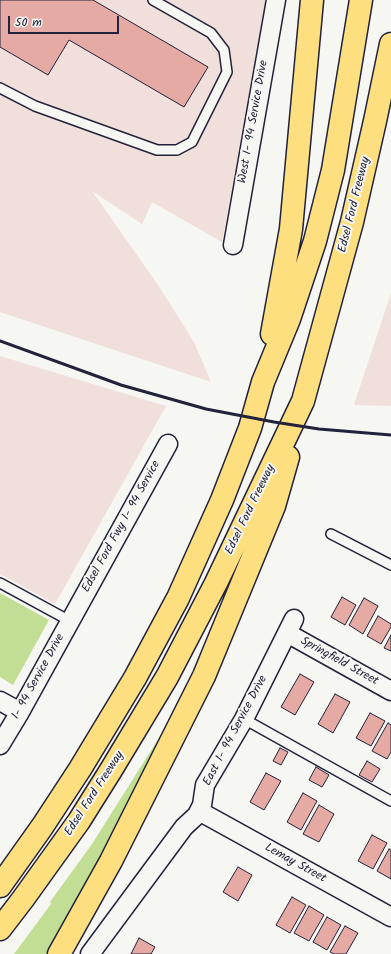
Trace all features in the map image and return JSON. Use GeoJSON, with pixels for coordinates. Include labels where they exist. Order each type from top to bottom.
{"type":"FeatureCollection","features":[{"type":"Feature","properties":{"kind":"highway"},"geometry":{"type":"LineString","coordinates":[[0,886],[42,827],[80,769],[135,678],[178,598],[222,500],[250,428],[263,382],[291,229],[312,0]]}},
{"type":"Feature","properties":{"kind":"highway"},"geometry":{"type":"LineString","coordinates":[[263,382],[289,319],[315,241],[332,170],[361,0]]}},
{"type":"Feature","properties":{"kind":"highway","name":"Edsel Ford Freeway"},"geometry":{"type":"LineString","coordinates":[[0,929],[79,820],[111,770],[166,677],[216,583],[303,401],[352,222],[391,44]]}},
{"type":"Feature","properties":{"kind":"highway"},"geometry":{"type":"LineString","coordinates":[[59,954],[111,861],[204,676],[274,506],[303,401]]}},
{"type":"Feature","properties":{"kind":"street","name":"West I- 94 Service Drive"},"geometry":{"type":"LineString","coordinates":[[233,245],[276,0]]}},
{"type":"Feature","properties":{"kind":"street","name":"Edsel Ford Fwy I- 94 Service"},"geometry":{"type":"LineString","coordinates":[[73,615],[168,444]]}},
{"type":"Feature","properties":{"kind":"street","name":"I- 94 Service Drive"},"geometry":{"type":"LineString","coordinates":[[0,745],[20,712],[73,615]]}},
{"type":"Feature","properties":{"kind":"street","name":"Springfield Street"},"geometry":{"type":"LineString","coordinates":[[290,626],[391,691]]}},
{"type":"Feature","properties":{"kind":"street","name":"East I- 94 Service Drive"},"geometry":{"type":"LineString","coordinates":[[90,954],[184,827],[197,815],[202,805],[205,785],[244,720],[290,626]]}},
{"type":"Feature","properties":{"kind":"street"},"geometry":{"type":"LineString","coordinates":[[0,701],[20,712]]}},
{"type":"Feature","properties":{"kind":"street","name":"Lemay Street"},"geometry":{"type":"LineString","coordinates":[[199,811],[391,917]]}},
{"type":"Feature","properties":{"kind":"lane"},"geometry":{"type":"LineString","coordinates":[[0,88],[35,106],[157,150],[177,150],[192,142],[227,72],[224,50],[210,33],[153,0]]}},
{"type":"Feature","properties":{"kind":"lane"},"geometry":{"type":"LineString","coordinates":[[331,534],[391,565]]}},
{"type":"Feature","properties":{"kind":"lane"},"geometry":{"type":"LineString","coordinates":[[0,583],[73,615]]}},
{"type":"Feature","properties":{"kind":"lane"},"geometry":{"type":"LineString","coordinates":[[244,720],[391,801]]}},
{"type":"Feature","properties":{"kind":"shaded area"},"geometry":{"type":"Polygon","coordinates":[[[0,0],[266,0],[222,242],[152,202],[142,224],[92,191],[158,285],[194,342],[211,382],[0,312],[0,0]]]}},
{"type":"Feature","properties":{"kind":"shaded area"},"geometry":{"type":"Polygon","coordinates":[[[391,293],[391,406],[354,405],[391,293]]]}},
{"type":"Feature","properties":{"kind":"shaded area"},"geometry":{"type":"Polygon","coordinates":[[[0,356],[166,406],[55,604],[0,574],[0,356]]]}},
{"type":"Feature","properties":{"kind":"green space"},"geometry":{"type":"Polygon","coordinates":[[[0,593],[49,620],[13,685],[0,677],[0,593]]]}},
{"type":"Feature","properties":{"kind":"green space"},"geometry":{"type":"Polygon","coordinates":[[[198,676],[49,954],[14,954],[51,904],[50,902],[92,844],[198,676]]]}},
{"type":"Feature","properties":{"kind":"building"},"geometry":{"type":"Polygon","coordinates":[[[0,0],[93,0],[208,67],[184,107],[69,40],[48,75],[0,47],[0,0]]]}},
{"type":"Feature","properties":{"kind":"building"},"geometry":{"type":"Polygon","coordinates":[[[342,597],[356,605],[345,625],[331,617],[342,597]]]}},
{"type":"Feature","properties":{"kind":"building"},"geometry":{"type":"Polygon","coordinates":[[[364,598],[378,606],[363,634],[349,625],[364,598]]]}},
{"type":"Feature","properties":{"kind":"building"},"geometry":{"type":"Polygon","coordinates":[[[378,616],[391,624],[391,627],[381,644],[367,636],[378,616]]]}},
{"type":"Feature","properties":{"kind":"building"},"geometry":{"type":"Polygon","coordinates":[[[391,635],[391,651],[384,648],[391,635]]]}},
{"type":"Feature","properties":{"kind":"building"},"geometry":{"type":"Polygon","coordinates":[[[300,674],[314,682],[295,715],[281,707],[300,674]]]}},
{"type":"Feature","properties":{"kind":"building"},"geometry":{"type":"Polygon","coordinates":[[[335,694],[350,702],[333,733],[318,724],[335,694]]]}},
{"type":"Feature","properties":{"kind":"building"},"geometry":{"type":"Polygon","coordinates":[[[370,713],[385,721],[371,746],[356,738],[370,713]]]}},
{"type":"Feature","properties":{"kind":"building"},"geometry":{"type":"Polygon","coordinates":[[[388,723],[391,725],[391,752],[387,759],[372,751],[388,723]]]}},
{"type":"Feature","properties":{"kind":"building"},"geometry":{"type":"Polygon","coordinates":[[[280,748],[288,752],[281,765],[273,761],[280,748]]]}},
{"type":"Feature","properties":{"kind":"building"},"geometry":{"type":"Polygon","coordinates":[[[367,761],[380,769],[372,782],[359,775],[367,761]]]}},
{"type":"Feature","properties":{"kind":"building"},"geometry":{"type":"Polygon","coordinates":[[[316,767],[329,775],[322,787],[309,780],[316,767]]]}},
{"type":"Feature","properties":{"kind":"building"},"geometry":{"type":"Polygon","coordinates":[[[266,773],[281,781],[264,810],[250,802],[266,773]]]}},
{"type":"Feature","properties":{"kind":"building"},"geometry":{"type":"Polygon","coordinates":[[[303,793],[317,801],[301,830],[287,822],[303,793]]]}},
{"type":"Feature","properties":{"kind":"building"},"geometry":{"type":"Polygon","coordinates":[[[319,805],[334,814],[319,842],[303,834],[319,805]]]}},
{"type":"Feature","properties":{"kind":"building"},"geometry":{"type":"Polygon","coordinates":[[[372,835],[387,843],[373,869],[358,861],[372,835]]]}},
{"type":"Feature","properties":{"kind":"building"},"geometry":{"type":"Polygon","coordinates":[[[389,849],[391,850],[391,879],[377,871],[389,849]]]}},
{"type":"Feature","properties":{"kind":"building"},"geometry":{"type":"Polygon","coordinates":[[[238,867],[252,875],[238,901],[223,892],[238,867]]]}},
{"type":"Feature","properties":{"kind":"building"},"geometry":{"type":"Polygon","coordinates":[[[292,897],[306,905],[290,933],[276,925],[292,897]]]}},
{"type":"Feature","properties":{"kind":"building"},"geometry":{"type":"Polygon","coordinates":[[[309,906],[324,915],[309,941],[294,933],[309,906]]]}},
{"type":"Feature","properties":{"kind":"building"},"geometry":{"type":"Polygon","coordinates":[[[327,917],[341,925],[327,950],[313,942],[327,917]]]}},
{"type":"Feature","properties":{"kind":"building"},"geometry":{"type":"Polygon","coordinates":[[[345,926],[358,933],[346,954],[334,954],[330,952],[345,926]]]}},
{"type":"Feature","properties":{"kind":"building"},"geometry":{"type":"Polygon","coordinates":[[[139,938],[155,947],[151,954],[131,954],[139,938]]]}},
{"type":"Feature","properties":{"kind":"railway"},"geometry":{"type":"LineString","coordinates":[[0,341],[121,385],[206,409],[319,429],[391,435]]}}]}
